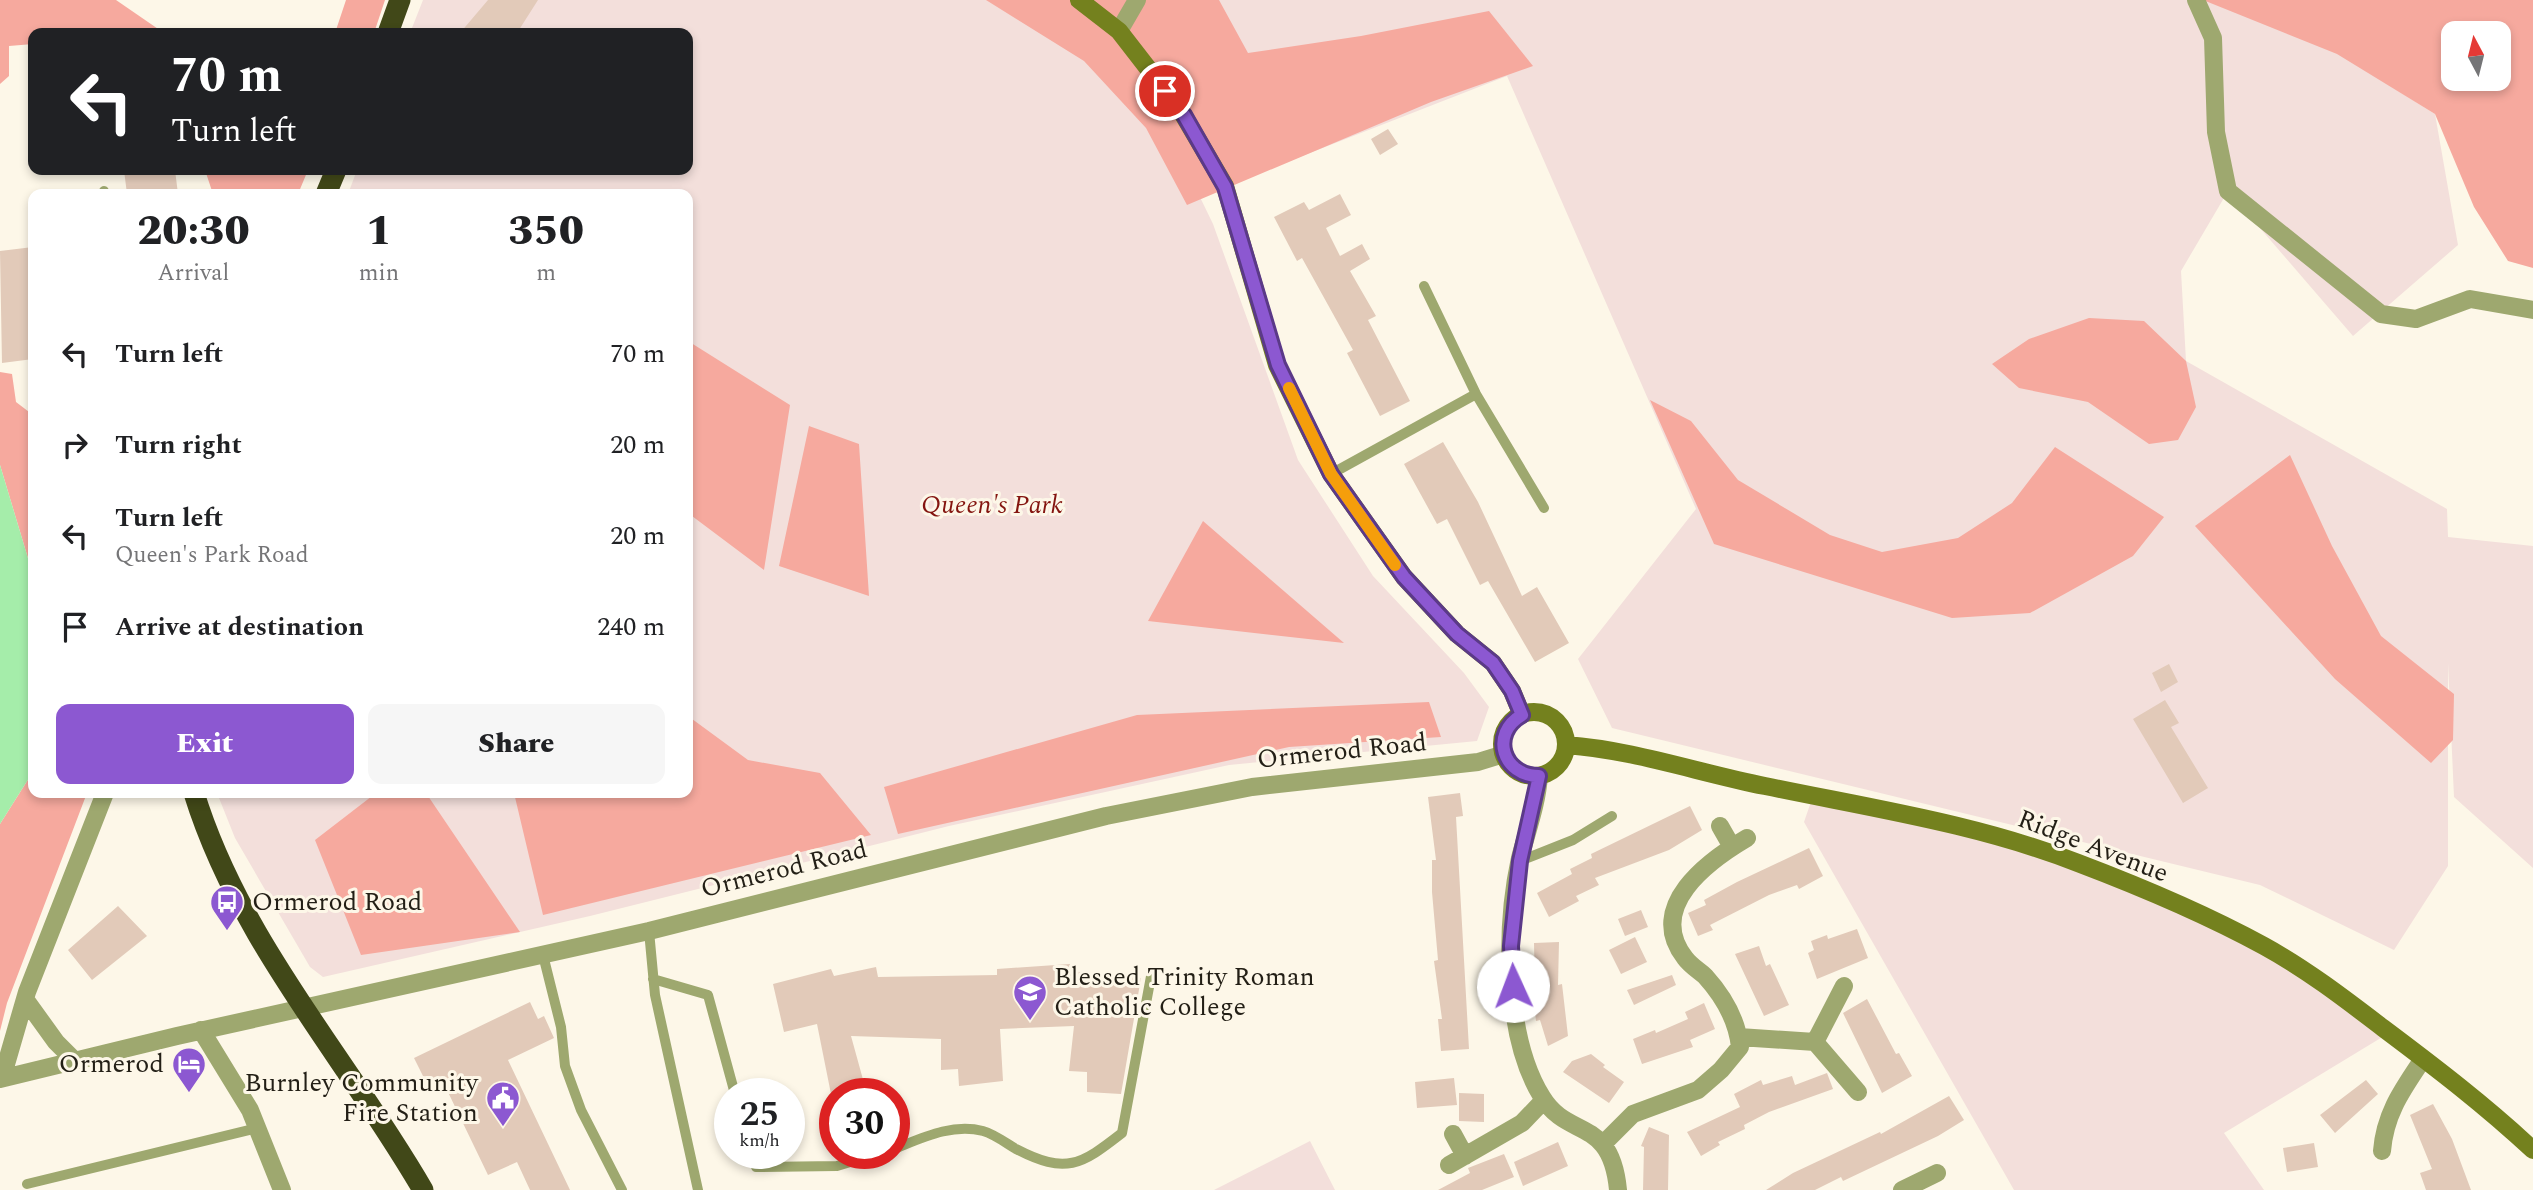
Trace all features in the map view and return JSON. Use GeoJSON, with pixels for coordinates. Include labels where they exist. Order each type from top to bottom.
{"type":"FeatureCollection","features":[{"type":"Feature","properties":{"kind":"highway"},"geometry":{"type":"LineString","coordinates":[[390,28],[400,0]]}},
{"type":"Feature","properties":{"kind":"highway"},"geometry":{"type":"LineString","coordinates":[[196,798],[206,832],[229,885],[303,1008],[423,1190]]}},
{"type":"Feature","properties":{"kind":"street"},"geometry":{"type":"LineString","coordinates":[[1079,0],[1119,31],[1184,115],[1225,187],[1278,365],[1331,474],[1404,577],[1457,634],[1493,663],[1512,691],[1522,715]]}},
{"type":"Feature","properties":{"kind":"street"},"geometry":{"type":"LineString","coordinates":[[1119,31],[1137,0]]}},
{"type":"Feature","properties":{"kind":"street"},"geometry":{"type":"LineString","coordinates":[[2196,0],[2213,38],[2216,132],[2228,191],[2381,314],[2416,318],[2470,299],[2533,310]]}},
{"type":"Feature","properties":{"kind":"street"},"geometry":{"type":"LineString","coordinates":[[1532,712],[1552,718],[1560,725],[1566,745],[1558,765],[1539,776],[1521,774],[1508,762],[1504,754],[1502,745],[1507,727],[1522,715],[1532,712]]}},
{"type":"Feature","properties":{"kind":"street","name":"Ridge Avenue"},"geometry":{"type":"LineString","coordinates":[[1566,745],[1616,751],[1718,777],[1914,817],[1995,836],[2077,862],[2264,946],[2329,987],[2505,1123],[2533,1150]]}},
{"type":"Feature","properties":{"kind":"street","name":"Ormerod Road"},"geometry":{"type":"LineString","coordinates":[[1,1078],[201,1030],[649,931],[1106,816],[1252,787],[1478,762],[1504,754]]}},
{"type":"Feature","properties":{"kind":"street"},"geometry":{"type":"LineString","coordinates":[[1539,776],[1520,861],[1511,946],[1513,1006],[1521,1052],[1544,1100],[1564,1118],[1597,1136],[1603,1144],[1611,1156],[1618,1190]]}},
{"type":"Feature","properties":{"kind":"street"},"geometry":{"type":"LineString","coordinates":[[1,1078],[24,999],[103,798]]}},
{"type":"Feature","properties":{"kind":"street"},"geometry":{"type":"LineString","coordinates":[[1603,1144],[1633,1114],[1698,1090],[1721,1070],[1740,1047],[1738,1027],[1723,998],[1686,959],[1675,943],[1672,919],[1685,888],[1715,857],[1740,842],[1720,826]]}},
{"type":"Feature","properties":{"kind":"street"},"geometry":{"type":"LineString","coordinates":[[1815,1042],[1844,986]]}},
{"type":"Feature","properties":{"kind":"street"},"geometry":{"type":"LineString","coordinates":[[24,999],[56,1042],[74,1060]]}},
{"type":"Feature","properties":{"kind":"street"},"geometry":{"type":"LineString","coordinates":[[201,1030],[250,1110],[282,1190]]}},
{"type":"Feature","properties":{"kind":"street"},"geometry":{"type":"LineString","coordinates":[[1739,1037],[1815,1042],[1858,1092]]}},
{"type":"Feature","properties":{"kind":"street"},"geometry":{"type":"LineString","coordinates":[[2382,1150],[2384,1125],[2399,1094],[2423,1059]]}},
{"type":"Feature","properties":{"kind":"street"},"geometry":{"type":"LineString","coordinates":[[1449,1165],[1522,1123],[1544,1100]]}},
{"type":"Feature","properties":{"kind":"street"},"geometry":{"type":"LineString","coordinates":[[1453,1134],[1465,1156]]}},
{"type":"Feature","properties":{"kind":"street"},"geometry":{"type":"LineString","coordinates":[[1906,1189],[1937,1172]]}},
{"type":"Feature","properties":{"kind":"lane"},"geometry":{"type":"LineString","coordinates":[[1424,286],[1476,394],[1544,509]]}},
{"type":"Feature","properties":{"kind":"lane"},"geometry":{"type":"LineString","coordinates":[[1331,474],[1476,394]]}},
{"type":"Feature","properties":{"kind":"lane"},"geometry":{"type":"LineString","coordinates":[[1520,861],[1573,840],[1612,816]]}},
{"type":"Feature","properties":{"kind":"lane"},"geometry":{"type":"LineString","coordinates":[[649,931],[653,979],[698,1189]]}},
{"type":"Feature","properties":{"kind":"lane"},"geometry":{"type":"LineString","coordinates":[[543,955],[561,1027],[565,1066],[582,1110],[622,1190]]}},
{"type":"Feature","properties":{"kind":"lane"},"geometry":{"type":"LineString","coordinates":[[910,1142],[940,1130],[983,1130],[1027,1154],[1060,1166],[1089,1159],[1122,1133],[1129,1107],[1152,971]]}},
{"type":"Feature","properties":{"kind":"lane"},"geometry":{"type":"LineString","coordinates":[[653,979],[708,995],[731,1078]]}},
{"type":"Feature","properties":{"kind":"lane"},"geometry":{"type":"LineString","coordinates":[[27,1184],[257,1128]]}},
{"type":"Feature","properties":{"kind":"green space","name":"Queen's Park"},"geometry":{"type":"Polygon","coordinates":[[[423,0],[1041,0],[1168,131],[1213,224],[1298,460],[1373,576],[1464,673],[1489,707],[1477,741],[1229,765],[949,826],[590,916],[323,977],[310,967],[235,838],[219,798],[693,798],[693,189],[350,189],[355,175],[693,175],[693,28],[412,28],[423,0]]]}},
{"type":"Feature","properties":{"kind":"green space"},"geometry":{"type":"Polygon","coordinates":[[[1079,0],[2253,0],[2435,114],[2458,245],[2353,336],[2228,191],[2181,271],[2186,361],[2447,509],[2448,537],[2533,546],[2533,868],[2454,797],[2448,663],[2448,866],[2394,950],[2260,885],[1612,728],[1578,659],[1696,509],[1507,76],[1225,186],[1079,0]]]}},
{"type":"Feature","properties":{"kind":"green space"},"geometry":{"type":"Polygon","coordinates":[[[1813,796],[1995,837],[2264,946],[2389,1033],[2224,1133],[2264,1190],[2014,1190],[1804,822],[1813,796]]]}},
{"type":"Feature","properties":{"kind":"green space"},"geometry":{"type":"Polygon","coordinates":[[[1310,1141],[1335,1190],[1214,1190],[1310,1141]]]}},
{"type":"Feature","properties":{"kind":"shaded area"},"geometry":{"type":"Polygon","coordinates":[[[0,0],[116,0],[157,28],[28,28],[28,44],[9,46],[9,76],[0,84],[0,0]]]}},
{"type":"Feature","properties":{"kind":"shaded area"},"geometry":{"type":"Polygon","coordinates":[[[346,0],[385,0],[376,28],[337,28],[346,0]]]}},
{"type":"Feature","properties":{"kind":"shaded area"},"geometry":{"type":"Polygon","coordinates":[[[986,0],[1219,0],[1248,53],[1361,36],[1489,11],[1533,66],[1431,102],[1187,205],[1146,128],[1084,61],[986,0]]]}},
{"type":"Feature","properties":{"kind":"shaded area"},"geometry":{"type":"Polygon","coordinates":[[[2203,0],[2533,0],[2533,268],[2508,261],[2474,207],[2435,114],[2337,54],[2203,0]]]}},
{"type":"Feature","properties":{"kind":"shaded area"},"geometry":{"type":"Polygon","coordinates":[[[207,175],[306,175],[300,189],[211,189],[207,175]]]}},
{"type":"Feature","properties":{"kind":"shaded area"},"geometry":{"type":"Polygon","coordinates":[[[2089,318],[2144,321],[2186,361],[2196,407],[2178,440],[2149,444],[2088,402],[2019,388],[1992,364],[2029,339],[2089,318]]]}},
{"type":"Feature","properties":{"kind":"shaded area"},"geometry":{"type":"Polygon","coordinates":[[[693,344],[790,405],[764,570],[693,517],[693,344]]]}},
{"type":"Feature","properties":{"kind":"shaded area"},"geometry":{"type":"Polygon","coordinates":[[[0,372],[12,374],[16,402],[28,411],[28,558],[0,465],[0,372]]]}},
{"type":"Feature","properties":{"kind":"shaded area"},"geometry":{"type":"Polygon","coordinates":[[[1650,400],[1691,421],[1738,480],[1830,535],[1882,552],[1958,538],[2012,503],[2055,447],[2164,517],[2133,556],[2030,613],[1952,618],[1714,544],[1650,400]]]}},
{"type":"Feature","properties":{"kind":"shaded area"},"geometry":{"type":"Polygon","coordinates":[[[809,426],[859,444],[869,596],[779,566],[809,426]]]}},
{"type":"Feature","properties":{"kind":"shaded area"},"geometry":{"type":"Polygon","coordinates":[[[2290,455],[2332,546],[2381,636],[2454,694],[2453,740],[2431,763],[2335,679],[2195,526],[2290,455]]]}},
{"type":"Feature","properties":{"kind":"shaded area"},"geometry":{"type":"Polygon","coordinates":[[[0,465],[28,558],[28,780],[0,824],[0,465]]]}},
{"type":"Feature","properties":{"kind":"shaded area"},"geometry":{"type":"Polygon","coordinates":[[[1203,521],[1344,643],[1148,621],[1203,521]]]}},
{"type":"Feature","properties":{"kind":"shaded area"},"geometry":{"type":"Polygon","coordinates":[[[1429,702],[1441,737],[1289,747],[898,834],[884,787],[1137,715],[1429,702]]]}},
{"type":"Feature","properties":{"kind":"shaded area"},"geometry":{"type":"Polygon","coordinates":[[[693,720],[748,760],[820,773],[871,835],[543,915],[515,798],[693,798],[693,720]]]}},
{"type":"Feature","properties":{"kind":"shaded area"},"geometry":{"type":"Polygon","coordinates":[[[28,780],[28,798],[85,798],[7,1003],[0,1031],[0,824],[28,780]]]}},
{"type":"Feature","properties":{"kind":"shaded area"},"geometry":{"type":"Polygon","coordinates":[[[370,798],[429,798],[520,932],[361,955],[315,840],[370,798]]]}},
{"type":"Feature","properties":{"kind":"building"},"geometry":{"type":"Polygon","coordinates":[[[488,0],[538,0],[520,28],[464,28],[488,0]]]}},
{"type":"Feature","properties":{"kind":"building"},"geometry":{"type":"Polygon","coordinates":[[[1388,129],[1398,144],[1380,155],[1371,139],[1388,129]]]}},
{"type":"Feature","properties":{"kind":"building"},"geometry":{"type":"Polygon","coordinates":[[[125,175],[176,175],[177,189],[126,189],[125,175]]]}},
{"type":"Feature","properties":{"kind":"building"},"geometry":{"type":"Polygon","coordinates":[[[1340,194],[1351,215],[1326,228],[1340,256],[1362,244],[1370,259],[1350,271],[1376,316],[1368,320],[1410,401],[1380,416],[1347,353],[1353,350],[1302,258],[1297,261],[1274,217],[1304,202],[1309,210],[1340,194]]]}},
{"type":"Feature","properties":{"kind":"building"},"geometry":{"type":"Polygon","coordinates":[[[28,248],[28,360],[2,363],[0,251],[28,248]]]}},
{"type":"Feature","properties":{"kind":"building"},"geometry":{"type":"Polygon","coordinates":[[[1443,442],[1478,502],[1522,596],[1537,587],[1569,643],[1535,662],[1488,581],[1480,585],[1447,519],[1437,524],[1404,464],[1443,442]]]}},
{"type":"Feature","properties":{"kind":"building"},"geometry":{"type":"Polygon","coordinates":[[[2169,664],[2178,682],[2161,692],[2152,673],[2169,664]]]}},
{"type":"Feature","properties":{"kind":"building"},"geometry":{"type":"Polygon","coordinates":[[[2165,700],[2179,723],[2171,727],[2208,788],[2183,803],[2133,719],[2165,700]]]}},
{"type":"Feature","properties":{"kind":"building"},"geometry":{"type":"Polygon","coordinates":[[[1460,793],[1463,816],[1456,817],[1469,1049],[1441,1051],[1438,1019],[1442,1019],[1434,961],[1438,960],[1432,892],[1432,860],[1436,860],[1428,797],[1460,793]]]}},
{"type":"Feature","properties":{"kind":"building"},"geometry":{"type":"Polygon","coordinates":[[[1690,806],[1702,830],[1669,850],[1595,878],[1599,885],[1576,896],[1579,901],[1549,917],[1537,893],[1572,874],[1570,869],[1592,858],[1591,854],[1690,806]]]}},
{"type":"Feature","properties":{"kind":"building"},"geometry":{"type":"Polygon","coordinates":[[[1809,848],[1823,876],[1799,889],[1797,885],[1769,895],[1710,925],[1713,930],[1698,936],[1688,913],[1706,905],[1704,900],[1809,848]]]}},
{"type":"Feature","properties":{"kind":"building"},"geometry":{"type":"Polygon","coordinates":[[[118,906],[147,936],[92,980],[68,950],[118,906]]]}},
{"type":"Feature","properties":{"kind":"building"},"geometry":{"type":"Polygon","coordinates":[[[1641,910],[1648,927],[1625,936],[1618,919],[1641,910]]]}},
{"type":"Feature","properties":{"kind":"building"},"geometry":{"type":"Polygon","coordinates":[[[1857,929],[1868,958],[1817,979],[1808,953],[1814,950],[1811,941],[1827,935],[1828,939],[1857,929]]]}},
{"type":"Feature","properties":{"kind":"building"},"geometry":{"type":"Polygon","coordinates":[[[1635,937],[1647,962],[1621,974],[1609,950],[1635,937]]]}},
{"type":"Feature","properties":{"kind":"building"},"geometry":{"type":"Polygon","coordinates":[[[1559,942],[1558,985],[1562,984],[1568,1036],[1548,1046],[1540,1020],[1536,1021],[1532,988],[1535,988],[1534,943],[1559,942]]]}},
{"type":"Feature","properties":{"kind":"building"},"geometry":{"type":"Polygon","coordinates":[[[1759,946],[1766,966],[1770,964],[1789,1005],[1764,1016],[1735,954],[1759,946]]]}},
{"type":"Feature","properties":{"kind":"building"},"geometry":{"type":"Polygon","coordinates":[[[1070,964],[1070,971],[1141,978],[1121,1094],[1087,1092],[1087,1072],[1069,1071],[1074,1026],[1000,1029],[1003,1081],[959,1086],[958,1069],[941,1070],[941,1039],[851,1036],[863,1078],[828,1078],[817,1024],[784,1032],[773,984],[831,969],[834,976],[876,967],[878,977],[997,975],[997,969],[1070,964]]]}},
{"type":"Feature","properties":{"kind":"building"},"geometry":{"type":"Polygon","coordinates":[[[1672,975],[1676,985],[1634,1005],[1627,990],[1672,975]]]}},
{"type":"Feature","properties":{"kind":"building"},"geometry":{"type":"Polygon","coordinates":[[[1867,999],[1896,1054],[1899,1053],[1912,1076],[1882,1093],[1843,1013],[1867,999]]]}},
{"type":"Feature","properties":{"kind":"building","name":"Burnley Community Fire Station"},"geometry":{"type":"Polygon","coordinates":[[[530,1002],[538,1019],[544,1016],[554,1038],[508,1060],[570,1190],[530,1190],[517,1162],[488,1175],[446,1088],[432,1094],[414,1058],[530,1002]]]}},
{"type":"Feature","properties":{"kind":"building"},"geometry":{"type":"Polygon","coordinates":[[[1704,1003],[1715,1029],[1690,1040],[1693,1047],[1642,1064],[1633,1039],[1655,1030],[1656,1033],[1688,1019],[1685,1012],[1704,1003]]]}},
{"type":"Feature","properties":{"kind":"building"},"geometry":{"type":"Polygon","coordinates":[[[1591,1054],[1605,1065],[1603,1067],[1624,1082],[1609,1103],[1563,1072],[1572,1061],[1591,1054]]]}},
{"type":"Feature","properties":{"kind":"building"},"geometry":{"type":"Polygon","coordinates":[[[1827,1073],[1833,1089],[1769,1112],[1744,1125],[1745,1129],[1718,1142],[1720,1145],[1701,1156],[1687,1132],[1740,1107],[1734,1094],[1761,1080],[1763,1085],[1792,1076],[1795,1085],[1827,1073]]]}},
{"type":"Feature","properties":{"kind":"building"},"geometry":{"type":"Polygon","coordinates":[[[1454,1078],[1457,1105],[1417,1108],[1415,1082],[1454,1078]]]}},
{"type":"Feature","properties":{"kind":"building"},"geometry":{"type":"Polygon","coordinates":[[[2366,1080],[2378,1094],[2335,1133],[2320,1115],[2366,1080]]]}},
{"type":"Feature","properties":{"kind":"building"},"geometry":{"type":"Polygon","coordinates":[[[1459,1093],[1484,1094],[1484,1122],[1459,1121],[1459,1093]]]}},
{"type":"Feature","properties":{"kind":"building"},"geometry":{"type":"Polygon","coordinates":[[[1949,1096],[1964,1120],[1938,1136],[1843,1181],[1841,1177],[1815,1190],[1766,1190],[1793,1173],[1880,1132],[1881,1134],[1949,1096]]]}},
{"type":"Feature","properties":{"kind":"building"},"geometry":{"type":"Polygon","coordinates":[[[2433,1104],[2452,1139],[2471,1190],[2426,1190],[2420,1173],[2432,1169],[2410,1115],[2433,1104]]]}},
{"type":"Feature","properties":{"kind":"building"},"geometry":{"type":"Polygon","coordinates":[[[1649,1127],[1669,1135],[1668,1190],[1643,1190],[1644,1147],[1641,1146],[1649,1127]]]}},
{"type":"Feature","properties":{"kind":"building"},"geometry":{"type":"Polygon","coordinates":[[[1558,1142],[1568,1166],[1523,1186],[1514,1162],[1558,1142]]]}},
{"type":"Feature","properties":{"kind":"building"},"geometry":{"type":"Polygon","coordinates":[[[2314,1143],[2318,1167],[2287,1172],[2283,1148],[2314,1143]]]}},
{"type":"Feature","properties":{"kind":"building"},"geometry":{"type":"Polygon","coordinates":[[[1504,1154],[1514,1177],[1482,1190],[1438,1190],[1470,1173],[1468,1168],[1504,1154]]]}},
{"type":"Feature","properties":{"kind":"slow traffic"},"geometry":{"type":"LineString","coordinates":[[1289,388],[1331,474],[1395,565]]}},
{"type":"Feature","properties":{"kind":"place","name":"Ormerod Road"},"geometry":{"type":"Point","coordinates":[227,932]}},
{"type":"Feature","properties":{"kind":"place","name":"Blessed Trinity Roman Catholic College"},"geometry":{"type":"Point","coordinates":[1030,1022]}},
{"type":"Feature","properties":{"kind":"place","name":"Ormerod"},"geometry":{"type":"Point","coordinates":[189,1094]}},
{"type":"Feature","properties":{"kind":"place","name":"Burnley Community Fire Station"},"geometry":{"type":"Point","coordinates":[503,1128]}},
{"type":"Feature","properties":{"kind":"route"},"geometry":{"type":"LineString","coordinates":[[1165,91],[1184,115],[1225,187],[1278,365],[1331,474],[1404,577],[1457,634],[1493,663],[1512,691],[1522,715],[1513,720],[1503,735],[1504,754],[1508,762],[1521,774],[1539,776],[1538,792],[1520,861],[1511,946],[1513,986]]}}]}
